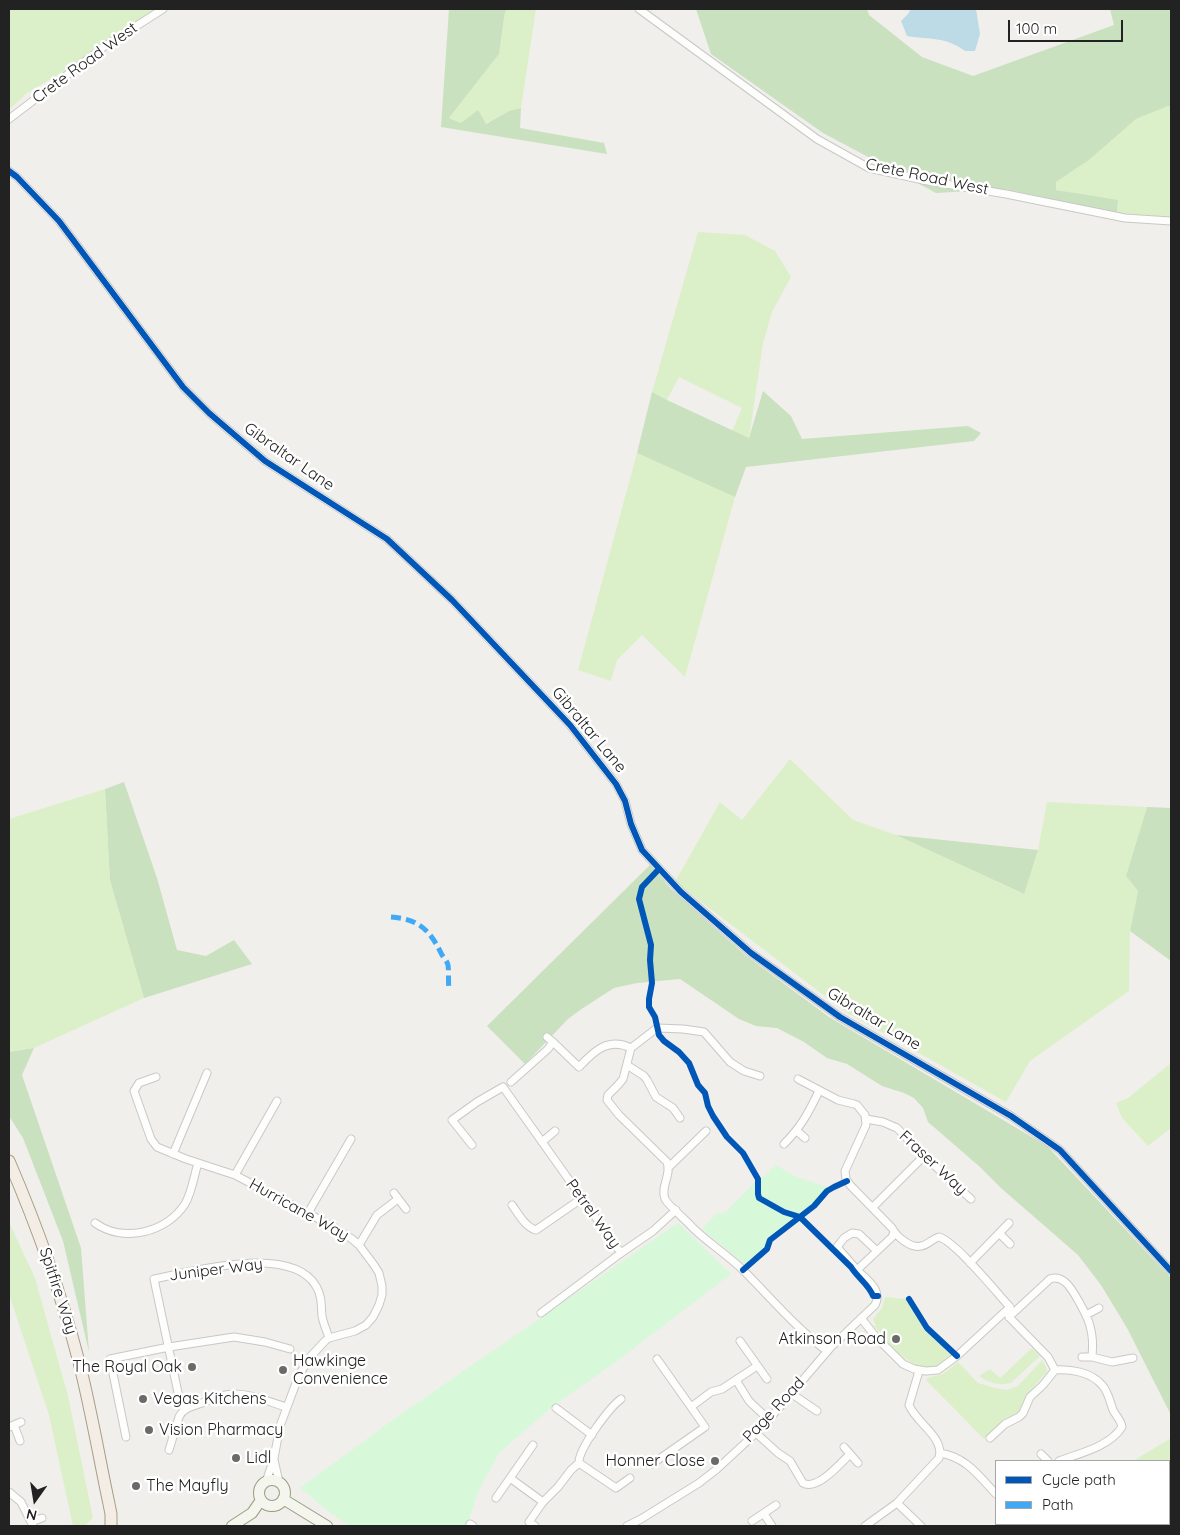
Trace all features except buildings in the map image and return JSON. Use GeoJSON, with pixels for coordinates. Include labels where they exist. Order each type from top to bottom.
{"type":"FeatureCollection","features":[{"type":"Feature","properties":{"kind":"main road","name":"Spitfire Way"},"geometry":{"type":"LineString","coordinates":[[9,1160],[41,1237],[80,1364],[111,1514],[111,1526]]}},
{"type":"Feature","properties":{"kind":"main road","name":"Spitfire Way"},"geometry":{"type":"LineString","coordinates":[[111,1514],[119,1526]]}},
{"type":"Feature","properties":{"kind":"street","name":"Crete Road West"},"geometry":{"type":"LineString","coordinates":[[9,119],[105,46],[163,9]]}},
{"type":"Feature","properties":{"kind":"street","name":"Crete Road West"},"geometry":{"type":"LineString","coordinates":[[639,9],[818,139],[869,168],[1126,218],[1171,221]]}},
{"type":"Feature","properties":{"kind":"street","name":"Gibraltar Lane"},"geometry":{"type":"LineString","coordinates":[[9,171],[18,177],[59,221],[183,387],[209,413],[265,462],[386,539],[452,600],[570,725],[616,784],[626,801],[631,824],[642,850],[681,892],[751,953],[840,1017],[1011,1116],[1060,1150],[1171,1271]]}},
{"type":"Feature","properties":{"kind":"street"},"geometry":{"type":"LineString","coordinates":[[669,1167],[667,1162],[619,1115],[607,1100],[608,1095],[623,1079],[631,1048],[657,1028],[699,1030],[707,1034],[726,1058],[735,1066],[760,1076]]}},
{"type":"Feature","properties":{"kind":"street"},"geometry":{"type":"LineString","coordinates":[[511,1082],[548,1049],[550,1040],[579,1067],[598,1048],[620,1044],[631,1048]]}},
{"type":"Feature","properties":{"kind":"street"},"geometry":{"type":"LineString","coordinates":[[627,1065],[644,1076],[656,1097],[673,1108],[680,1118]]}},
{"type":"Feature","properties":{"kind":"street"},"geometry":{"type":"LineString","coordinates":[[173,1154],[207,1073]]}},
{"type":"Feature","properties":{"kind":"street","name":"Hurricane Way"},"geometry":{"type":"LineString","coordinates":[[156,1077],[139,1083],[134,1093],[153,1142],[162,1150],[235,1175],[308,1213],[345,1234],[359,1245],[379,1273],[382,1286],[379,1305],[373,1317],[355,1331],[330,1338],[317,1349],[299,1375],[280,1426],[274,1458],[266,1482]]}},
{"type":"Feature","properties":{"kind":"street"},"geometry":{"type":"LineString","coordinates":[[798,1079],[838,1100],[857,1105],[866,1115],[866,1125],[846,1166],[845,1175],[850,1185],[873,1207],[894,1232],[907,1243],[915,1247],[922,1246],[936,1238],[944,1238],[970,1263],[1010,1307],[1009,1317],[1048,1357],[1055,1370]]}},
{"type":"Feature","properties":{"kind":"street","name":"Petrel Way"},"geometry":{"type":"LineString","coordinates":[[472,1145],[452,1120],[477,1102],[503,1087],[621,1253],[653,1231],[676,1210]]}},
{"type":"Feature","properties":{"kind":"street"},"geometry":{"type":"LineString","coordinates":[[784,1144],[797,1131],[808,1115],[819,1091]]}},
{"type":"Feature","properties":{"kind":"street"},"geometry":{"type":"LineString","coordinates":[[235,1175],[277,1101]]}},
{"type":"Feature","properties":{"kind":"street","name":"Fraser Way"},"geometry":{"type":"LineString","coordinates":[[866,1119],[883,1122],[897,1128],[924,1156],[971,1199]]}},
{"type":"Feature","properties":{"kind":"street"},"geometry":{"type":"LineString","coordinates":[[542,1142],[556,1131]]}},
{"type":"Feature","properties":{"kind":"street"},"geometry":{"type":"LineString","coordinates":[[706,1131],[669,1167],[664,1192],[667,1202],[702,1237],[743,1270],[801,1329],[827,1352]]}},
{"type":"Feature","properties":{"kind":"street"},"geometry":{"type":"LineString","coordinates":[[797,1131],[806,1138]]}},
{"type":"Feature","properties":{"kind":"street"},"geometry":{"type":"LineString","coordinates":[[308,1213],[351,1139]]}},
{"type":"Feature","properties":{"kind":"street"},"geometry":{"type":"LineString","coordinates":[[873,1207],[924,1156]]}},
{"type":"Feature","properties":{"kind":"street"},"geometry":{"type":"LineString","coordinates":[[96,1223],[107,1230],[127,1234],[146,1232],[160,1225],[176,1214],[184,1204],[190,1193],[198,1163]]}},
{"type":"Feature","properties":{"kind":"street"},"geometry":{"type":"LineString","coordinates":[[359,1245],[377,1215],[396,1196],[406,1209]]}},
{"type":"Feature","properties":{"kind":"street"},"geometry":{"type":"LineString","coordinates":[[512,1204],[527,1225],[536,1230],[581,1199]]}},
{"type":"Feature","properties":{"kind":"street"},"geometry":{"type":"LineString","coordinates":[[970,1263],[1009,1223]]}},
{"type":"Feature","properties":{"kind":"street"},"geometry":{"type":"LineString","coordinates":[[857,1270],[892,1237],[894,1232]]}},
{"type":"Feature","properties":{"kind":"street","name":"Page Road"},"geometry":{"type":"LineString","coordinates":[[627,1526],[698,1483],[716,1469],[769,1420],[827,1352],[875,1305],[878,1296],[874,1288],[837,1247],[844,1238],[852,1233],[859,1234],[876,1251]]}},
{"type":"Feature","properties":{"kind":"street"},"geometry":{"type":"LineString","coordinates":[[1000,1234],[1010,1244]]}},
{"type":"Feature","properties":{"kind":"street"},"geometry":{"type":"LineString","coordinates":[[541,1313],[553,1301],[621,1253]]}},
{"type":"Feature","properties":{"kind":"street","name":"Juniper Way"},"geometry":{"type":"LineString","coordinates":[[169,1347],[154,1279],[244,1264],[275,1264],[300,1271],[309,1278],[318,1288],[323,1319],[330,1338]]}},
{"type":"Feature","properties":{"kind":"street"},"geometry":{"type":"LineString","coordinates":[[1009,1317],[1050,1279],[1062,1280],[1066,1282],[1086,1315],[1091,1328],[1092,1357]]}},
{"type":"Feature","properties":{"kind":"street"},"geometry":{"type":"LineString","coordinates":[[860,1318],[903,1364],[919,1371],[929,1371],[942,1368],[1010,1307]]}},
{"type":"Feature","properties":{"kind":"street"},"geometry":{"type":"LineString","coordinates":[[1086,1315],[1099,1308]]}},
{"type":"Feature","properties":{"kind":"street"},"geometry":{"type":"LineString","coordinates":[[126,1437],[110,1359],[234,1336],[290,1349]]}},
{"type":"Feature","properties":{"kind":"street"},"geometry":{"type":"LineString","coordinates":[[740,1342],[767,1379]]}},
{"type":"Feature","properties":{"kind":"street"},"geometry":{"type":"LineString","coordinates":[[169,1347],[180,1402],[185,1409]]}},
{"type":"Feature","properties":{"kind":"street"},"geometry":{"type":"LineString","coordinates":[[1082,1357],[1092,1357],[1112,1362],[1133,1358]]}},
{"type":"Feature","properties":{"kind":"street"},"geometry":{"type":"LineString","coordinates":[[652,1464],[705,1427],[657,1359]]}},
{"type":"Feature","properties":{"kind":"street"},"geometry":{"type":"LineString","coordinates":[[691,1407],[712,1392],[722,1389],[757,1366]]}},
{"type":"Feature","properties":{"kind":"street"},"geometry":{"type":"LineString","coordinates":[[990,1438],[1005,1424],[1023,1413],[1030,1397],[1055,1370]]}},
{"type":"Feature","properties":{"kind":"street"},"geometry":{"type":"LineString","coordinates":[[1055,1370],[1083,1373],[1098,1381],[1105,1390],[1122,1427],[1116,1435],[1104,1443],[1062,1460]]}},
{"type":"Feature","properties":{"kind":"street"},"geometry":{"type":"LineString","coordinates":[[865,1526],[897,1503],[939,1458],[939,1445],[909,1405],[919,1371]]}},
{"type":"Feature","properties":{"kind":"street"},"geometry":{"type":"LineString","coordinates":[[736,1380],[749,1401],[769,1420]]}},
{"type":"Feature","properties":{"kind":"street"},"geometry":{"type":"LineString","coordinates":[[169,1450],[179,1417],[185,1409],[234,1394],[245,1395],[286,1408]]}},
{"type":"Feature","properties":{"kind":"street"},"geometry":{"type":"LineString","coordinates":[[792,1394],[817,1411]]}},
{"type":"Feature","properties":{"kind":"street"},"geometry":{"type":"LineString","coordinates":[[530,1525],[543,1502],[558,1487],[570,1470],[579,1463],[580,1453],[621,1399]]}},
{"type":"Feature","properties":{"kind":"street"},"geometry":{"type":"LineString","coordinates":[[556,1408],[592,1435]]}},
{"type":"Feature","properties":{"kind":"street"},"geometry":{"type":"LineString","coordinates":[[20,1441],[11,1426],[21,1422]]}},
{"type":"Feature","properties":{"kind":"street"},"geometry":{"type":"LineString","coordinates":[[756,1433],[778,1453],[788,1459],[803,1483],[810,1486],[820,1481],[850,1454]]}},
{"type":"Feature","properties":{"kind":"street"},"geometry":{"type":"LineString","coordinates":[[496,1498],[533,1446]]}},
{"type":"Feature","properties":{"kind":"street"},"geometry":{"type":"LineString","coordinates":[[844,1447],[858,1463]]}},
{"type":"Feature","properties":{"kind":"street"},"geometry":{"type":"LineString","coordinates":[[940,1453],[964,1462],[995,1490]]}},
{"type":"Feature","properties":{"kind":"street"},"geometry":{"type":"LineString","coordinates":[[1041,1454],[1047,1460]]}},
{"type":"Feature","properties":{"kind":"street","name":"Hurricane Way"},"geometry":{"type":"LineString","coordinates":[[274,1458],[280,1482]]}},
{"type":"Feature","properties":{"kind":"street"},"geometry":{"type":"LineString","coordinates":[[579,1463],[616,1488],[630,1478]]}},
{"type":"Feature","properties":{"kind":"street"},"geometry":{"type":"LineString","coordinates":[[510,1478],[543,1502]]}},
{"type":"Feature","properties":{"kind":"street"},"geometry":{"type":"LineString","coordinates":[[272,1480],[280,1482],[285,1494],[281,1502],[273,1506],[261,1500],[259,1491],[266,1482],[272,1480]]}},
{"type":"Feature","properties":{"kind":"street"},"geometry":{"type":"LineString","coordinates":[[9,1492],[21,1502],[32,1524],[42,1518]]}},
{"type":"Feature","properties":{"kind":"street"},"geometry":{"type":"LineString","coordinates":[[283,1499],[327,1526]]}},
{"type":"Feature","properties":{"kind":"street"},"geometry":{"type":"LineString","coordinates":[[232,1526],[252,1513],[261,1500]]}},
{"type":"Feature","properties":{"kind":"street"},"geometry":{"type":"LineString","coordinates":[[897,1503],[919,1525]]}},
{"type":"Feature","properties":{"kind":"street"},"geometry":{"type":"LineString","coordinates":[[752,1521],[776,1505]]}},
{"type":"Feature","properties":{"kind":"street"},"geometry":{"type":"LineString","coordinates":[[764,1514],[772,1526]]}},
{"type":"Feature","properties":{"kind":"green space"},"geometry":{"type":"Polygon","coordinates":[[[9,9],[158,9],[76,64],[27,93],[9,110],[9,9]]]}},
{"type":"Feature","properties":{"kind":"green space"},"geometry":{"type":"Polygon","coordinates":[[[449,9],[508,9],[505,12],[499,54],[449,118],[461,123],[478,110],[486,124],[509,111],[521,108],[520,128],[604,143],[607,154],[441,127],[449,9]]]}},
{"type":"Feature","properties":{"kind":"green space"},"geometry":{"type":"Polygon","coordinates":[[[508,9],[536,9],[521,108],[509,111],[485,124],[461,123],[449,118],[499,54],[505,12],[508,9]]]}},
{"type":"Feature","properties":{"kind":"green space"},"geometry":{"type":"Polygon","coordinates":[[[696,9],[867,9],[869,15],[922,57],[973,76],[1114,25],[1110,9],[1171,9],[1171,107],[1168,106],[1136,119],[1089,160],[1056,182],[1056,190],[1118,200],[1117,213],[1004,189],[936,193],[823,133],[711,54],[696,9]]]}},
{"type":"Feature","properties":{"kind":"green space"},"geometry":{"type":"Polygon","coordinates":[[[1168,106],[1171,107],[1171,217],[1117,213],[1118,201],[1056,190],[1056,182],[1089,160],[1136,119],[1168,106]]]}},
{"type":"Feature","properties":{"kind":"green space"},"geometry":{"type":"Polygon","coordinates":[[[698,232],[745,235],[775,251],[791,277],[772,312],[763,344],[749,438],[732,431],[742,408],[679,377],[667,400],[652,392],[698,232]]]}},
{"type":"Feature","properties":{"kind":"green space"},"geometry":{"type":"Polygon","coordinates":[[[763,391],[791,416],[802,439],[968,426],[981,433],[974,441],[746,467],[735,497],[637,453],[652,392],[749,438],[763,391]]]}},
{"type":"Feature","properties":{"kind":"green space"},"geometry":{"type":"Polygon","coordinates":[[[637,453],[735,497],[685,677],[642,635],[617,660],[611,681],[578,670],[637,453]]]}},
{"type":"Feature","properties":{"kind":"green space"},"geometry":{"type":"Polygon","coordinates":[[[790,759],[853,820],[896,835],[1023,894],[1038,850],[1047,802],[1147,807],[1126,876],[1138,891],[1130,931],[1129,991],[1030,1061],[1006,1102],[846,1012],[675,882],[720,802],[742,820],[790,759]]]}},
{"type":"Feature","properties":{"kind":"green space"},"geometry":{"type":"Polygon","coordinates":[[[124,782],[157,878],[177,950],[206,956],[234,940],[252,964],[144,998],[110,880],[105,789],[124,782]]]}},
{"type":"Feature","properties":{"kind":"green space"},"geometry":{"type":"Polygon","coordinates":[[[105,789],[110,880],[144,998],[34,1048],[9,1052],[9,819],[105,789]]]}},
{"type":"Feature","properties":{"kind":"green space"},"geometry":{"type":"Polygon","coordinates":[[[1147,807],[1171,808],[1171,961],[1130,931],[1138,891],[1126,876],[1147,807]]]}},
{"type":"Feature","properties":{"kind":"green space"},"geometry":{"type":"Polygon","coordinates":[[[896,835],[1038,850],[1024,894],[896,835]]]}},
{"type":"Feature","properties":{"kind":"green space"},"geometry":{"type":"Polygon","coordinates":[[[650,865],[671,889],[744,954],[829,1017],[1047,1146],[1171,1278],[1171,1415],[1127,1328],[1101,1285],[1078,1255],[928,1122],[923,1108],[914,1098],[882,1086],[847,1064],[827,1058],[804,1042],[777,1028],[756,1026],[739,1019],[680,979],[637,983],[614,988],[568,1019],[525,1064],[487,1026],[650,865]]]}},
{"type":"Feature","properties":{"kind":"green space"},"geometry":{"type":"Polygon","coordinates":[[[34,1048],[22,1075],[81,1248],[89,1352],[63,1241],[23,1138],[9,1116],[9,1052],[34,1048]]]}},
{"type":"Feature","properties":{"kind":"green space"},"geometry":{"type":"Polygon","coordinates":[[[1171,1063],[1171,1128],[1148,1146],[1122,1118],[1116,1103],[1128,1098],[1171,1063]]]}},
{"type":"Feature","properties":{"kind":"green space"},"geometry":{"type":"Polygon","coordinates":[[[776,1165],[794,1176],[828,1187],[812,1206],[799,1214],[781,1209],[760,1195],[760,1180],[776,1165]]]}},
{"type":"Feature","properties":{"kind":"green space"},"geometry":{"type":"Polygon","coordinates":[[[755,1182],[758,1199],[766,1205],[796,1219],[779,1230],[747,1266],[702,1229],[717,1213],[725,1213],[755,1182]]]}},
{"type":"Feature","properties":{"kind":"green space"},"geometry":{"type":"Polygon","coordinates":[[[9,1222],[35,1278],[68,1396],[93,1518],[84,1526],[73,1526],[49,1415],[9,1294],[9,1222]]]}},
{"type":"Feature","properties":{"kind":"green space"},"geometry":{"type":"Polygon","coordinates":[[[678,1223],[731,1274],[617,1361],[553,1406],[499,1453],[478,1492],[467,1526],[350,1526],[300,1488],[397,1417],[678,1223]]]}},
{"type":"Feature","properties":{"kind":"green space"},"geometry":{"type":"Polygon","coordinates":[[[885,1297],[906,1299],[925,1329],[953,1355],[942,1363],[930,1367],[911,1363],[903,1357],[874,1326],[876,1325],[873,1319],[882,1308],[885,1297]]]}},
{"type":"Feature","properties":{"kind":"green space"},"geometry":{"type":"Polygon","coordinates":[[[1032,1348],[1040,1356],[1011,1383],[994,1383],[979,1376],[990,1369],[1000,1378],[1032,1348]]]}},
{"type":"Feature","properties":{"kind":"green space"},"geometry":{"type":"Polygon","coordinates":[[[1042,1360],[1047,1372],[1027,1394],[1016,1415],[1004,1419],[984,1439],[926,1380],[927,1378],[943,1374],[958,1362],[978,1383],[1007,1390],[1018,1386],[1042,1360]]]}},
{"type":"Feature","properties":{"kind":"green space"},"geometry":{"type":"Polygon","coordinates":[[[1171,1438],[1171,1526],[994,1526],[1170,1525],[1170,1460],[1135,1460],[1171,1438]]]}},
{"type":"Feature","properties":{"kind":"water"},"geometry":{"type":"Polygon","coordinates":[[[911,9],[976,9],[980,34],[975,51],[965,51],[951,43],[937,39],[907,36],[901,21],[911,9]]]}},
{"type":"Feature","properties":{"kind":"marked path"},"geometry":{"type":"LineString","coordinates":[[391,917],[416,923],[433,939],[448,964],[449,989]]}},
{"type":"Feature","properties":{"kind":"cycle path"},"geometry":{"type":"LineString","coordinates":[[9,171],[59,221],[183,387],[209,413],[265,461],[387,539],[452,600],[570,725],[616,784],[625,801],[631,824],[642,850],[681,892],[751,953],[840,1017],[1011,1116],[1060,1150],[1171,1271]]}},
{"type":"Feature","properties":{"kind":"cycle path"},"geometry":{"type":"LineString","coordinates":[[659,869],[642,887],[639,899],[651,945],[652,983],[649,1007],[655,1017],[659,1035],[689,1063],[698,1085],[705,1093],[713,1116],[727,1137],[743,1153],[758,1179],[759,1198],[784,1212],[800,1217],[851,1267],[873,1296],[878,1296]]}},
{"type":"Feature","properties":{"kind":"cycle path"},"geometry":{"type":"LineString","coordinates":[[743,1270],[767,1249],[770,1240],[814,1206],[827,1191],[847,1181]]}},
{"type":"Feature","properties":{"kind":"cycle path"},"geometry":{"type":"LineString","coordinates":[[909,1299],[927,1328],[957,1356]]}},
{"type":"Feature","properties":{"kind":"place","name":"Atkinson Road"},"geometry":{"type":"Point","coordinates":[896,1339]}},
{"type":"Feature","properties":{"kind":"place","name":"The Royal Oak"},"geometry":{"type":"Point","coordinates":[192,1367]}},
{"type":"Feature","properties":{"kind":"place","name":"Hawkinge Convenience"},"geometry":{"type":"Point","coordinates":[283,1370]}},
{"type":"Feature","properties":{"kind":"place","name":"Vegas Kitchens"},"geometry":{"type":"Point","coordinates":[143,1399]}},
{"type":"Feature","properties":{"kind":"place","name":"Vision Pharmacy"},"geometry":{"type":"Point","coordinates":[149,1430]}},
{"type":"Feature","properties":{"kind":"place","name":"Lidl"},"geometry":{"type":"Point","coordinates":[236,1458]}},
{"type":"Feature","properties":{"kind":"place","name":"Honner Close"},"geometry":{"type":"Point","coordinates":[715,1461]}},
{"type":"Feature","properties":{"kind":"place","name":"The Mayfly"},"geometry":{"type":"Point","coordinates":[136,1486]}}]}
